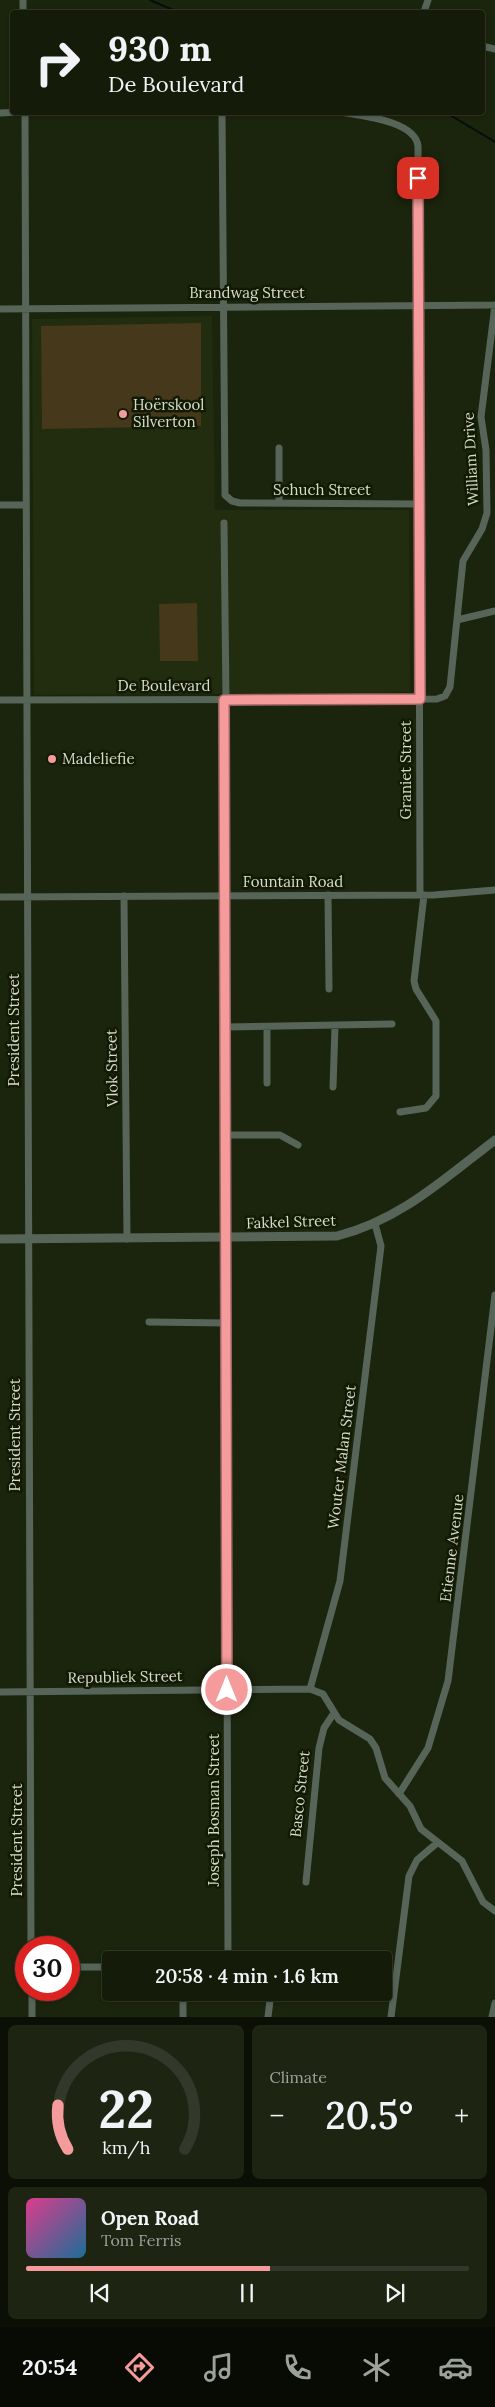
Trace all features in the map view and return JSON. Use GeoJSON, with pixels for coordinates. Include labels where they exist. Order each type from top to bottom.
{"type":"FeatureCollection","features":[{"type":"Feature","properties":{"kind":"street","name":"President Street"},"geometry":{"type":"LineString","coordinates":[[23,115],[28,700],[28,1239],[32,1936]]}},
{"type":"Feature","properties":{"kind":"street"},"geometry":{"type":"LineString","coordinates":[[222,115],[223,307]]}},
{"type":"Feature","properties":{"kind":"street","name":"Graniet Street"},"geometry":{"type":"LineString","coordinates":[[354,115],[397,125],[416,136],[418,149],[422,895],[414,981],[416,989],[436,1021],[436,1096],[426,1108],[400,1112]]}},
{"type":"Feature","properties":{"kind":"street","name":"Brandwag Street"},"geometry":{"type":"LineString","coordinates":[[0,309],[495,305]]}},
{"type":"Feature","properties":{"kind":"street","name":"William Drive"},"geometry":{"type":"LineString","coordinates":[[447,694],[450,687],[464,561],[482,529],[487,513],[486,450],[481,417],[495,305]]}},
{"type":"Feature","properties":{"kind":"street","name":"Schuch Street"},"geometry":{"type":"LineString","coordinates":[[223,307],[223,480],[224,492],[227,498],[240,503],[420,504]]}},
{"type":"Feature","properties":{"kind":"street"},"geometry":{"type":"LineString","coordinates":[[278,448],[279,503]]}},
{"type":"Feature","properties":{"kind":"street"},"geometry":{"type":"LineString","coordinates":[[0,505],[26,505]]}},
{"type":"Feature","properties":{"kind":"street","name":"Joseph Bosman Street"},"geometry":{"type":"LineString","coordinates":[[224,524],[228,1951]]}},
{"type":"Feature","properties":{"kind":"street"},"geometry":{"type":"LineString","coordinates":[[457,620],[495,611]]}},
{"type":"Feature","properties":{"kind":"street","name":"De Boulevard"},"geometry":{"type":"LineString","coordinates":[[0,700],[420,699],[439,698],[447,694]]}},
{"type":"Feature","properties":{"kind":"street","name":"Fountain Road"},"geometry":{"type":"LineString","coordinates":[[0,897],[422,895],[495,890]]}},
{"type":"Feature","properties":{"kind":"street"},"geometry":{"type":"LineString","coordinates":[[328,895],[329,989]]}},
{"type":"Feature","properties":{"kind":"street","name":"Vlok Street"},"geometry":{"type":"LineString","coordinates":[[124,896],[127,1239]]}},
{"type":"Feature","properties":{"kind":"street"},"geometry":{"type":"LineString","coordinates":[[224,1027],[335,1027],[392,1024]]}},
{"type":"Feature","properties":{"kind":"street"},"geometry":{"type":"LineString","coordinates":[[267,1027],[268,1083]]}},
{"type":"Feature","properties":{"kind":"street"},"geometry":{"type":"LineString","coordinates":[[333,1087],[335,1027]]}},
{"type":"Feature","properties":{"kind":"street"},"geometry":{"type":"LineString","coordinates":[[225,1134],[280,1134],[298,1144]]}},
{"type":"Feature","properties":{"kind":"street","name":"Fakkel Street"},"geometry":{"type":"LineString","coordinates":[[0,1239],[331,1237],[375,1224],[416,1200],[495,1140]]}},
{"type":"Feature","properties":{"kind":"street","name":"Wouter Malan Street"},"geometry":{"type":"LineString","coordinates":[[310,1689],[340,1581],[381,1246],[375,1224]]}},
{"type":"Feature","properties":{"kind":"street","name":"Etienne Avenue"},"geometry":{"type":"LineString","coordinates":[[400,1794],[428,1748],[448,1681],[495,1295]]}},
{"type":"Feature","properties":{"kind":"street"},"geometry":{"type":"LineString","coordinates":[[149,1322],[226,1323]]}},
{"type":"Feature","properties":{"kind":"street"},"geometry":{"type":"LineString","coordinates":[[310,1689],[323,1694],[334,1713],[342,1722],[370,1739],[376,1748],[382,1772],[410,1806],[420,1829],[462,1861],[483,1902],[495,1910]]}},
{"type":"Feature","properties":{"kind":"street","name":"Republiek Street"},"geometry":{"type":"LineString","coordinates":[[0,1692],[310,1689]]}},
{"type":"Feature","properties":{"kind":"street","name":"Basco Street"},"geometry":{"type":"LineString","coordinates":[[306,1882],[319,1748],[324,1728],[334,1713]]}},
{"type":"Feature","properties":{"kind":"street"},"geometry":{"type":"LineString","coordinates":[[391,2017],[409,1876],[417,1860],[437,1843]]}},
{"type":"Feature","properties":{"kind":"street"},"geometry":{"type":"LineString","coordinates":[[80,1967],[102,1967]]}},
{"type":"Feature","properties":{"kind":"street"},"geometry":{"type":"LineString","coordinates":[[32,2001],[32,2017]]}},
{"type":"Feature","properties":{"kind":"street"},"geometry":{"type":"LineString","coordinates":[[183,2001],[183,2017]]}},
{"type":"Feature","properties":{"kind":"street"},"geometry":{"type":"LineString","coordinates":[[268,2017],[270,2001]]}},
{"type":"Feature","properties":{"kind":"street"},"geometry":{"type":"LineString","coordinates":[[492,2017],[495,2003]]}},
{"type":"Feature","properties":{"kind":"shaded area","name":"Hoërskool Silverton"},"geometry":{"type":"Polygon","coordinates":[[[212,316],[215,510],[409,510],[410,692],[34,695],[32,319],[212,316]]]}},
{"type":"Feature","properties":{"kind":"shaded area"},"geometry":{"type":"Polygon","coordinates":[[[201,323],[201,426],[42,429],[41,326],[201,323]]]}},
{"type":"Feature","properties":{"kind":"shaded area"},"geometry":{"type":"Polygon","coordinates":[[[197,603],[198,661],[160,661],[159,604],[197,603]]]}},
{"type":"Feature","properties":{"kind":"waterway"},"geometry":{"type":"LineString","coordinates":[[150,0],[173,10]]}},
{"type":"Feature","properties":{"kind":"waterway"},"geometry":{"type":"LineString","coordinates":[[450,115],[495,142]]}},
{"type":"Feature","properties":{"kind":"place","name":"Hoërskool Silverton"},"geometry":{"type":"Point","coordinates":[123,414]}},
{"type":"Feature","properties":{"kind":"place","name":"Madeliefie"},"geometry":{"type":"Point","coordinates":[52,759]}},
{"type":"Feature","properties":{"kind":"route"},"geometry":{"type":"LineString","coordinates":[[227,1690],[224,700],[420,699],[418,178]]}}]}
